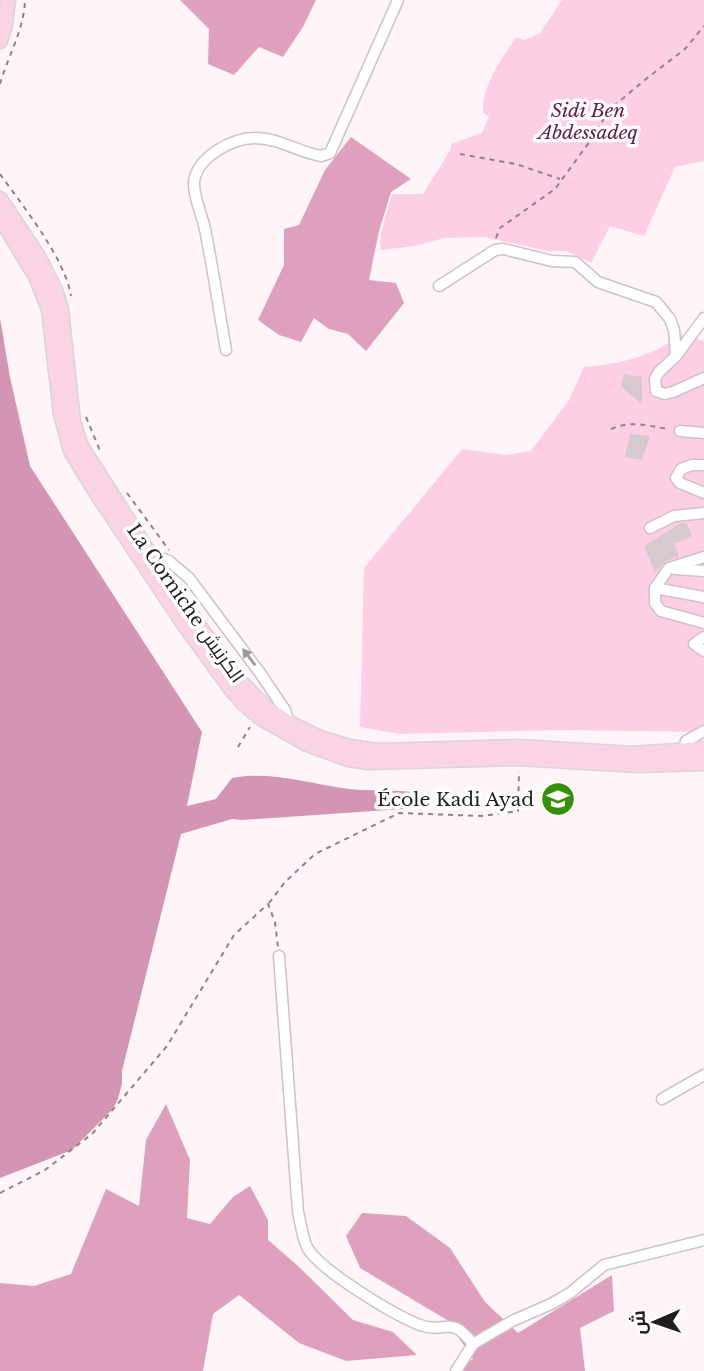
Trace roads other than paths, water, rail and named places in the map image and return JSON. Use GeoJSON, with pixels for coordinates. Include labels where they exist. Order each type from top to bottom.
{"type":"FeatureCollection","features":[{"type":"Feature","properties":{"kind":"main road"},"geometry":{"type":"LineString","coordinates":[[0,41],[8,0]]}},
{"type":"Feature","properties":{"kind":"main road","name":"La Corniche الكرنيش"},"geometry":{"type":"LineString","coordinates":[[0,199],[39,258],[55,290],[61,309],[73,422],[81,446],[149,553],[231,672],[249,693],[289,723],[320,738],[351,747],[378,751],[518,747],[682,757],[704,763]]}},
{"type":"Feature","properties":{"kind":"main road","name":"La Corniche الكرنيش"},"geometry":{"type":"LineString","coordinates":[[0,217],[36,277],[49,310],[61,414],[71,451],[186,627],[244,704],[281,731],[307,744],[348,759],[368,762],[534,758],[637,765],[682,757],[704,749]]}},
{"type":"Feature","properties":{"kind":"street"},"geometry":{"type":"LineString","coordinates":[[226,350],[205,228],[195,187],[197,175],[222,147],[239,140],[261,138],[321,156],[330,153],[398,0]]}},
{"type":"Feature","properties":{"kind":"street"},"geometry":{"type":"LineString","coordinates":[[439,286],[495,250],[503,249],[552,261],[576,262],[598,282],[658,304],[674,330],[676,356]]}},
{"type":"Feature","properties":{"kind":"street"},"geometry":{"type":"LineString","coordinates":[[704,318],[655,379],[656,391],[666,394],[704,378]]}},
{"type":"Feature","properties":{"kind":"street"},"geometry":{"type":"LineString","coordinates":[[680,431],[704,433]]}},
{"type":"Feature","properties":{"kind":"street"},"geometry":{"type":"LineString","coordinates":[[704,466],[681,468],[677,478],[680,483],[704,493]]}},
{"type":"Feature","properties":{"kind":"street"},"geometry":{"type":"LineString","coordinates":[[650,528],[674,516],[704,513]]}},
{"type":"Feature","properties":{"kind":"street"},"geometry":{"type":"LineString","coordinates":[[149,553],[169,561],[189,578],[260,673],[285,710],[289,723]]}},
{"type":"Feature","properties":{"kind":"street"},"geometry":{"type":"LineString","coordinates":[[704,557],[669,568],[655,588],[655,603],[661,611],[704,622]]}},
{"type":"Feature","properties":{"kind":"street"},"geometry":{"type":"LineString","coordinates":[[669,568],[704,571]]}},
{"type":"Feature","properties":{"kind":"street"},"geometry":{"type":"LineString","coordinates":[[655,588],[704,597]]}},
{"type":"Feature","properties":{"kind":"street"},"geometry":{"type":"LineString","coordinates":[[704,637],[694,644],[704,651]]}},
{"type":"Feature","properties":{"kind":"street"},"geometry":{"type":"LineString","coordinates":[[682,757],[686,741],[704,731]]}},
{"type":"Feature","properties":{"kind":"street"},"geometry":{"type":"LineString","coordinates":[[279,956],[298,1212],[307,1248],[330,1270],[389,1310],[426,1327],[454,1326],[472,1344]]}},
{"type":"Feature","properties":{"kind":"street"},"geometry":{"type":"LineString","coordinates":[[662,1099],[704,1075]]}},
{"type":"Feature","properties":{"kind":"street"},"geometry":{"type":"LineString","coordinates":[[456,1371],[472,1344],[570,1293],[604,1265],[703,1244]]}},
{"type":"Feature","properties":{"kind":"place","name":"École Kadi Ayad"},"geometry":{"type":"Point","coordinates":[558,799]}},
{"type":"Feature","properties":{"kind":"park label","name":"Sidi Ben Abdessadeq"},"geometry":{"type":"Point","coordinates":[588,121]}}]}
